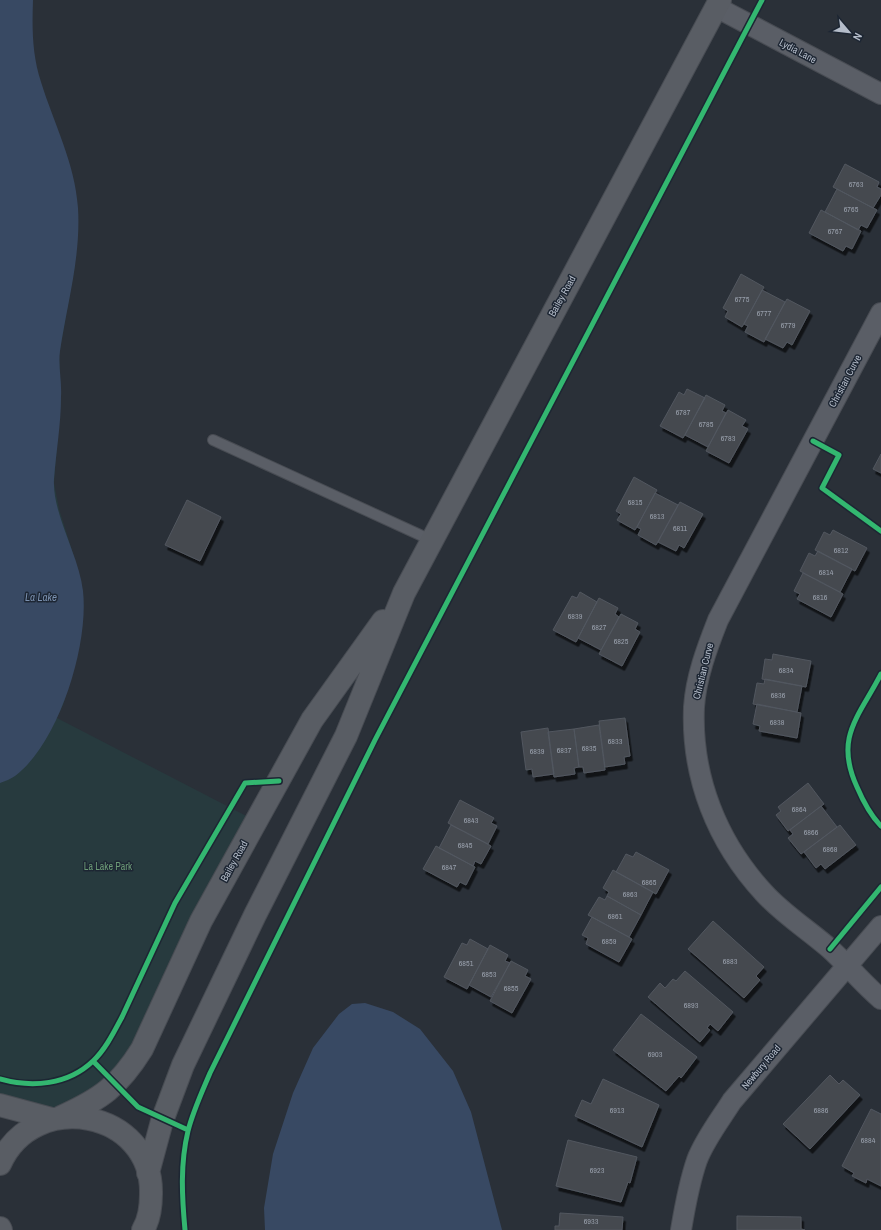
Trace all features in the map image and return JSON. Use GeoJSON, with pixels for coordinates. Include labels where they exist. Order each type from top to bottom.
{"type":"FeatureCollection","features":[{"type":"Feature","properties":{"kind":"main road","name":"Bailey Road"},"geometry":{"type":"LineString","coordinates":[[148,1173],[162,1121],[183,1065],[255,915],[346,736],[404,593],[718,4]]}},
{"type":"Feature","properties":{"kind":"main road","name":"Bailey Road"},"geometry":{"type":"LineString","coordinates":[[0,1164],[4,1154],[17,1138],[33,1126],[86,1106],[116,1084],[132,1065],[142,1049],[201,921],[312,720],[404,593]]}},
{"type":"Feature","properties":{"kind":"main road"},"geometry":{"type":"LineString","coordinates":[[0,1105],[57,1118],[77,1116],[93,1119],[108,1125],[122,1134],[133,1145],[142,1158],[148,1173],[151,1189],[151,1206],[158,1230]]}},
{"type":"Feature","properties":{"kind":"main road"},"geometry":{"type":"LineString","coordinates":[[143,1230],[151,1206]]}},
{"type":"Feature","properties":{"kind":"street","name":"Lydia Lane"},"geometry":{"type":"LineString","coordinates":[[718,4],[881,94]]}},
{"type":"Feature","properties":{"kind":"street","name":"Christian Curve"},"geometry":{"type":"LineString","coordinates":[[881,312],[718,620],[705,651],[694,707],[696,743],[702,784],[723,838],[746,873],[765,894],[830,949],[881,999]]}},
{"type":"Feature","properties":{"kind":"street","name":"Newbury Road"},"geometry":{"type":"LineString","coordinates":[[681,1230],[687,1194],[698,1159],[732,1101],[881,926]]}},
{"type":"Feature","properties":{"kind":"lane"},"geometry":{"type":"LineString","coordinates":[[213,440],[431,540]]}},
{"type":"Feature","properties":{"kind":"green space","name":"La Lake Park"},"geometry":{"type":"Polygon","coordinates":[[[0,226],[75,266],[59,355],[61,397],[54,483],[59,509],[76,563],[83,592],[82,618],[77,657],[63,705],[57,718],[256,821],[142,1049],[61,1117],[0,1105],[0,226]]]}},
{"type":"Feature","properties":{"kind":"water","name":"La Lake"},"geometry":{"type":"Polygon","coordinates":[[[0,0],[33,0],[33,41],[38,72],[68,159],[76,191],[78,208],[77,244],[73,280],[60,351],[61,407],[54,479],[57,506],[81,577],[84,613],[76,665],[68,691],[57,717],[45,741],[31,761],[15,776],[0,783],[0,0]]]}},
{"type":"Feature","properties":{"kind":"water"},"geometry":{"type":"Polygon","coordinates":[[[365,1003],[393,1012],[420,1029],[453,1071],[471,1112],[502,1230],[265,1230],[264,1208],[273,1154],[293,1093],[313,1048],[339,1014],[352,1004],[365,1003]]]}},
{"type":"Feature","properties":{"kind":"building"},"geometry":{"type":"Polygon","coordinates":[[[845,164],[879,182],[877,187],[881,189],[881,195],[873,208],[833,187],[845,164]]]}},
{"type":"Feature","properties":{"kind":"building"},"geometry":{"type":"Polygon","coordinates":[[[837,189],[877,210],[867,228],[861,225],[858,230],[825,212],[837,189]]]}},
{"type":"Feature","properties":{"kind":"building"},"geometry":{"type":"Polygon","coordinates":[[[821,210],[861,231],[852,249],[846,246],[843,251],[809,233],[821,210]]]}},
{"type":"Feature","properties":{"kind":"building"},"geometry":{"type":"Polygon","coordinates":[[[741,274],[764,287],[742,327],[725,317],[728,311],[723,308],[741,274]]]}},
{"type":"Feature","properties":{"kind":"building"},"geometry":{"type":"Polygon","coordinates":[[[762,290],[785,302],[764,342],[745,332],[748,326],[744,324],[762,290]]]}},
{"type":"Feature","properties":{"kind":"building"},"geometry":{"type":"Polygon","coordinates":[[[787,299],[810,311],[792,345],[787,342],[783,348],[765,339],[787,299]]]}},
{"type":"Feature","properties":{"kind":"building"},"geometry":{"type":"Polygon","coordinates":[[[687,389],[705,398],[683,438],[660,426],[679,392],[684,395],[687,389]]]}},
{"type":"Feature","properties":{"kind":"building"},"geometry":{"type":"Polygon","coordinates":[[[706,395],[725,405],[722,411],[726,413],[708,447],[685,435],[706,395]]]}},
{"type":"Feature","properties":{"kind":"building"},"geometry":{"type":"Polygon","coordinates":[[[728,410],[746,420],[742,426],[748,429],[729,463],[706,451],[728,410]]]}},
{"type":"Feature","properties":{"kind":"building"},"geometry":{"type":"Polygon","coordinates":[[[881,454],[881,473],[873,469],[881,454]]]}},
{"type":"Feature","properties":{"kind":"building"},"geometry":{"type":"Polygon","coordinates":[[[634,477],[657,490],[635,530],[617,520],[621,514],[616,511],[634,477]]]}},
{"type":"Feature","properties":{"kind":"building"},"geometry":{"type":"Polygon","coordinates":[[[655,493],[678,505],[656,545],[638,535],[641,529],[637,527],[655,493]]]}},
{"type":"Feature","properties":{"kind":"building"},"geometry":{"type":"Polygon","coordinates":[[[187,500],[221,517],[200,561],[165,545],[187,500]]]}},
{"type":"Feature","properties":{"kind":"building"},"geometry":{"type":"Polygon","coordinates":[[[680,502],[703,514],[684,548],[679,545],[676,551],[658,542],[680,502]]]}},
{"type":"Feature","properties":{"kind":"building"},"geometry":{"type":"Polygon","coordinates":[[[833,530],[867,548],[855,571],[815,550],[824,532],[830,535],[833,530]]]}},
{"type":"Feature","properties":{"kind":"building"},"geometry":{"type":"Polygon","coordinates":[[[818,551],[852,569],[840,592],[800,571],[809,553],[815,556],[818,551]]]}},
{"type":"Feature","properties":{"kind":"building"},"geometry":{"type":"Polygon","coordinates":[[[803,573],[843,594],[831,617],[797,599],[800,594],[794,591],[803,573]]]}},
{"type":"Feature","properties":{"kind":"building"},"geometry":{"type":"Polygon","coordinates":[[[580,592],[597,602],[576,642],[553,630],[572,596],[577,598],[580,592]]]}},
{"type":"Feature","properties":{"kind":"building"},"geometry":{"type":"Polygon","coordinates":[[[599,598],[618,608],[615,614],[619,617],[601,650],[578,638],[599,598]]]}},
{"type":"Feature","properties":{"kind":"building"},"geometry":{"type":"Polygon","coordinates":[[[621,614],[638,623],[635,629],[640,632],[622,666],[599,654],[621,614]]]}},
{"type":"Feature","properties":{"kind":"building"},"geometry":{"type":"Polygon","coordinates":[[[773,654],[811,661],[806,687],[762,679],[765,659],[772,660],[773,654]]]}},
{"type":"Feature","properties":{"kind":"building"},"geometry":{"type":"Polygon","coordinates":[[[765,679],[802,686],[797,712],[753,704],[757,683],[764,684],[765,679]]]}},
{"type":"Feature","properties":{"kind":"building"},"geometry":{"type":"Polygon","coordinates":[[[757,704],[801,713],[797,738],[759,731],[760,726],[753,724],[757,704]]]}},
{"type":"Feature","properties":{"kind":"building"},"geometry":{"type":"Polygon","coordinates":[[[625,718],[630,756],[624,757],[625,764],[605,767],[599,721],[625,718]]]}},
{"type":"Feature","properties":{"kind":"building"},"geometry":{"type":"Polygon","coordinates":[[[599,725],[605,770],[584,773],[583,767],[579,767],[574,729],[599,725]]]}},
{"type":"Feature","properties":{"kind":"building"},"geometry":{"type":"Polygon","coordinates":[[[548,728],[554,774],[533,777],[532,769],[526,770],[521,732],[548,728]]]}},
{"type":"Feature","properties":{"kind":"building"},"geometry":{"type":"Polygon","coordinates":[[[574,729],[579,767],[574,768],[575,774],[554,777],[548,732],[574,729]]]}},
{"type":"Feature","properties":{"kind":"building"},"geometry":{"type":"Polygon","coordinates":[[[808,783],[824,804],[788,831],[776,815],[781,811],[778,807],[808,783]]]}},
{"type":"Feature","properties":{"kind":"building"},"geometry":{"type":"Polygon","coordinates":[[[460,800],[494,818],[491,823],[497,826],[488,844],[448,823],[460,800]]]}},
{"type":"Feature","properties":{"kind":"building"},"geometry":{"type":"Polygon","coordinates":[[[821,806],[837,827],[801,854],[788,838],[793,834],[790,830],[821,806]]]}},
{"type":"Feature","properties":{"kind":"building"},"geometry":{"type":"Polygon","coordinates":[[[451,825],[491,846],[481,864],[475,861],[473,866],[439,848],[451,825]]]}},
{"type":"Feature","properties":{"kind":"building"},"geometry":{"type":"Polygon","coordinates":[[[840,825],[856,845],[825,869],[821,864],[816,868],[804,852],[840,825]]]}},
{"type":"Feature","properties":{"kind":"building"},"geometry":{"type":"Polygon","coordinates":[[[436,846],[475,867],[466,885],[460,882],[457,887],[423,869],[436,846]]]}},
{"type":"Feature","properties":{"kind":"building"},"geometry":{"type":"Polygon","coordinates":[[[636,852],[669,870],[656,894],[616,872],[626,854],[633,857],[636,852]]]}},
{"type":"Feature","properties":{"kind":"building"},"geometry":{"type":"Polygon","coordinates":[[[613,870],[653,892],[641,915],[607,896],[609,892],[603,888],[613,870]]]}},
{"type":"Feature","properties":{"kind":"building"},"geometry":{"type":"Polygon","coordinates":[[[607,896],[641,915],[629,937],[588,915],[599,897],[605,900],[607,896]]]}},
{"type":"Feature","properties":{"kind":"building"},"geometry":{"type":"Polygon","coordinates":[[[592,917],[632,939],[619,962],[586,944],[588,938],[582,935],[592,917]]]}},
{"type":"Feature","properties":{"kind":"building"},"geometry":{"type":"Polygon","coordinates":[[[713,921],[764,967],[756,976],[760,980],[744,998],[688,949],[713,921]]]}},
{"type":"Feature","properties":{"kind":"building"},"geometry":{"type":"Polygon","coordinates":[[[470,939],[488,949],[467,989],[444,977],[462,943],[467,945],[470,939]]]}},
{"type":"Feature","properties":{"kind":"building"},"geometry":{"type":"Polygon","coordinates":[[[490,945],[508,955],[505,961],[510,963],[491,997],[469,985],[490,945]]]}},
{"type":"Feature","properties":{"kind":"building"},"geometry":{"type":"Polygon","coordinates":[[[511,961],[528,970],[525,976],[531,979],[512,1013],[490,1001],[511,961]]]}},
{"type":"Feature","properties":{"kind":"building"},"geometry":{"type":"Polygon","coordinates":[[[685,971],[733,1012],[718,1031],[710,1024],[707,1028],[710,1030],[700,1042],[648,997],[660,983],[665,988],[673,979],[676,981],[685,971]]]}},
{"type":"Feature","properties":{"kind":"building"},"geometry":{"type":"Polygon","coordinates":[[[641,1014],[697,1057],[681,1078],[679,1076],[666,1091],[613,1050],[641,1014]]]}},
{"type":"Feature","properties":{"kind":"building"},"geometry":{"type":"Polygon","coordinates":[[[830,1075],[839,1084],[843,1080],[860,1095],[810,1149],[783,1124],[830,1075]]]}},
{"type":"Feature","properties":{"kind":"building"},"geometry":{"type":"Polygon","coordinates":[[[603,1079],[659,1105],[642,1147],[575,1116],[582,1100],[591,1104],[603,1079]]]}},
{"type":"Feature","properties":{"kind":"building"},"geometry":{"type":"Polygon","coordinates":[[[871,1109],[881,1114],[881,1186],[867,1179],[866,1183],[852,1176],[854,1173],[842,1166],[871,1109]]]}},
{"type":"Feature","properties":{"kind":"building"},"geometry":{"type":"Polygon","coordinates":[[[568,1140],[637,1157],[630,1183],[628,1182],[621,1202],[556,1186],[568,1140]]]}},
{"type":"Feature","properties":{"kind":"building"},"geometry":{"type":"Polygon","coordinates":[[[560,1213],[623,1217],[622,1230],[555,1230],[555,1226],[559,1226],[560,1213]]]}},
{"type":"Feature","properties":{"kind":"building"},"geometry":{"type":"Polygon","coordinates":[[[737,1216],[801,1217],[801,1229],[805,1230],[737,1230],[737,1216]]]}},
{"type":"Feature","properties":{"kind":"cycle path"},"geometry":{"type":"LineString","coordinates":[[185,1230],[182,1180],[185,1143],[192,1116],[210,1073],[375,740],[762,0]]}},
{"type":"Feature","properties":{"kind":"cycle path"},"geometry":{"type":"LineString","coordinates":[[813,441],[839,455],[822,488],[881,531]]}},
{"type":"Feature","properties":{"kind":"cycle path"},"geometry":{"type":"LineString","coordinates":[[881,674],[852,728],[848,754],[851,770],[864,803],[881,826]]}},
{"type":"Feature","properties":{"kind":"cycle path"},"geometry":{"type":"LineString","coordinates":[[0,1079],[12,1082],[37,1084],[61,1080],[83,1069],[97,1057],[122,1017],[175,903],[245,783],[279,781]]}},
{"type":"Feature","properties":{"kind":"cycle path"},"geometry":{"type":"LineString","coordinates":[[830,949],[881,887]]}},
{"type":"Feature","properties":{"kind":"cycle path"},"geometry":{"type":"LineString","coordinates":[[93,1061],[138,1107],[188,1130]]}}]}
